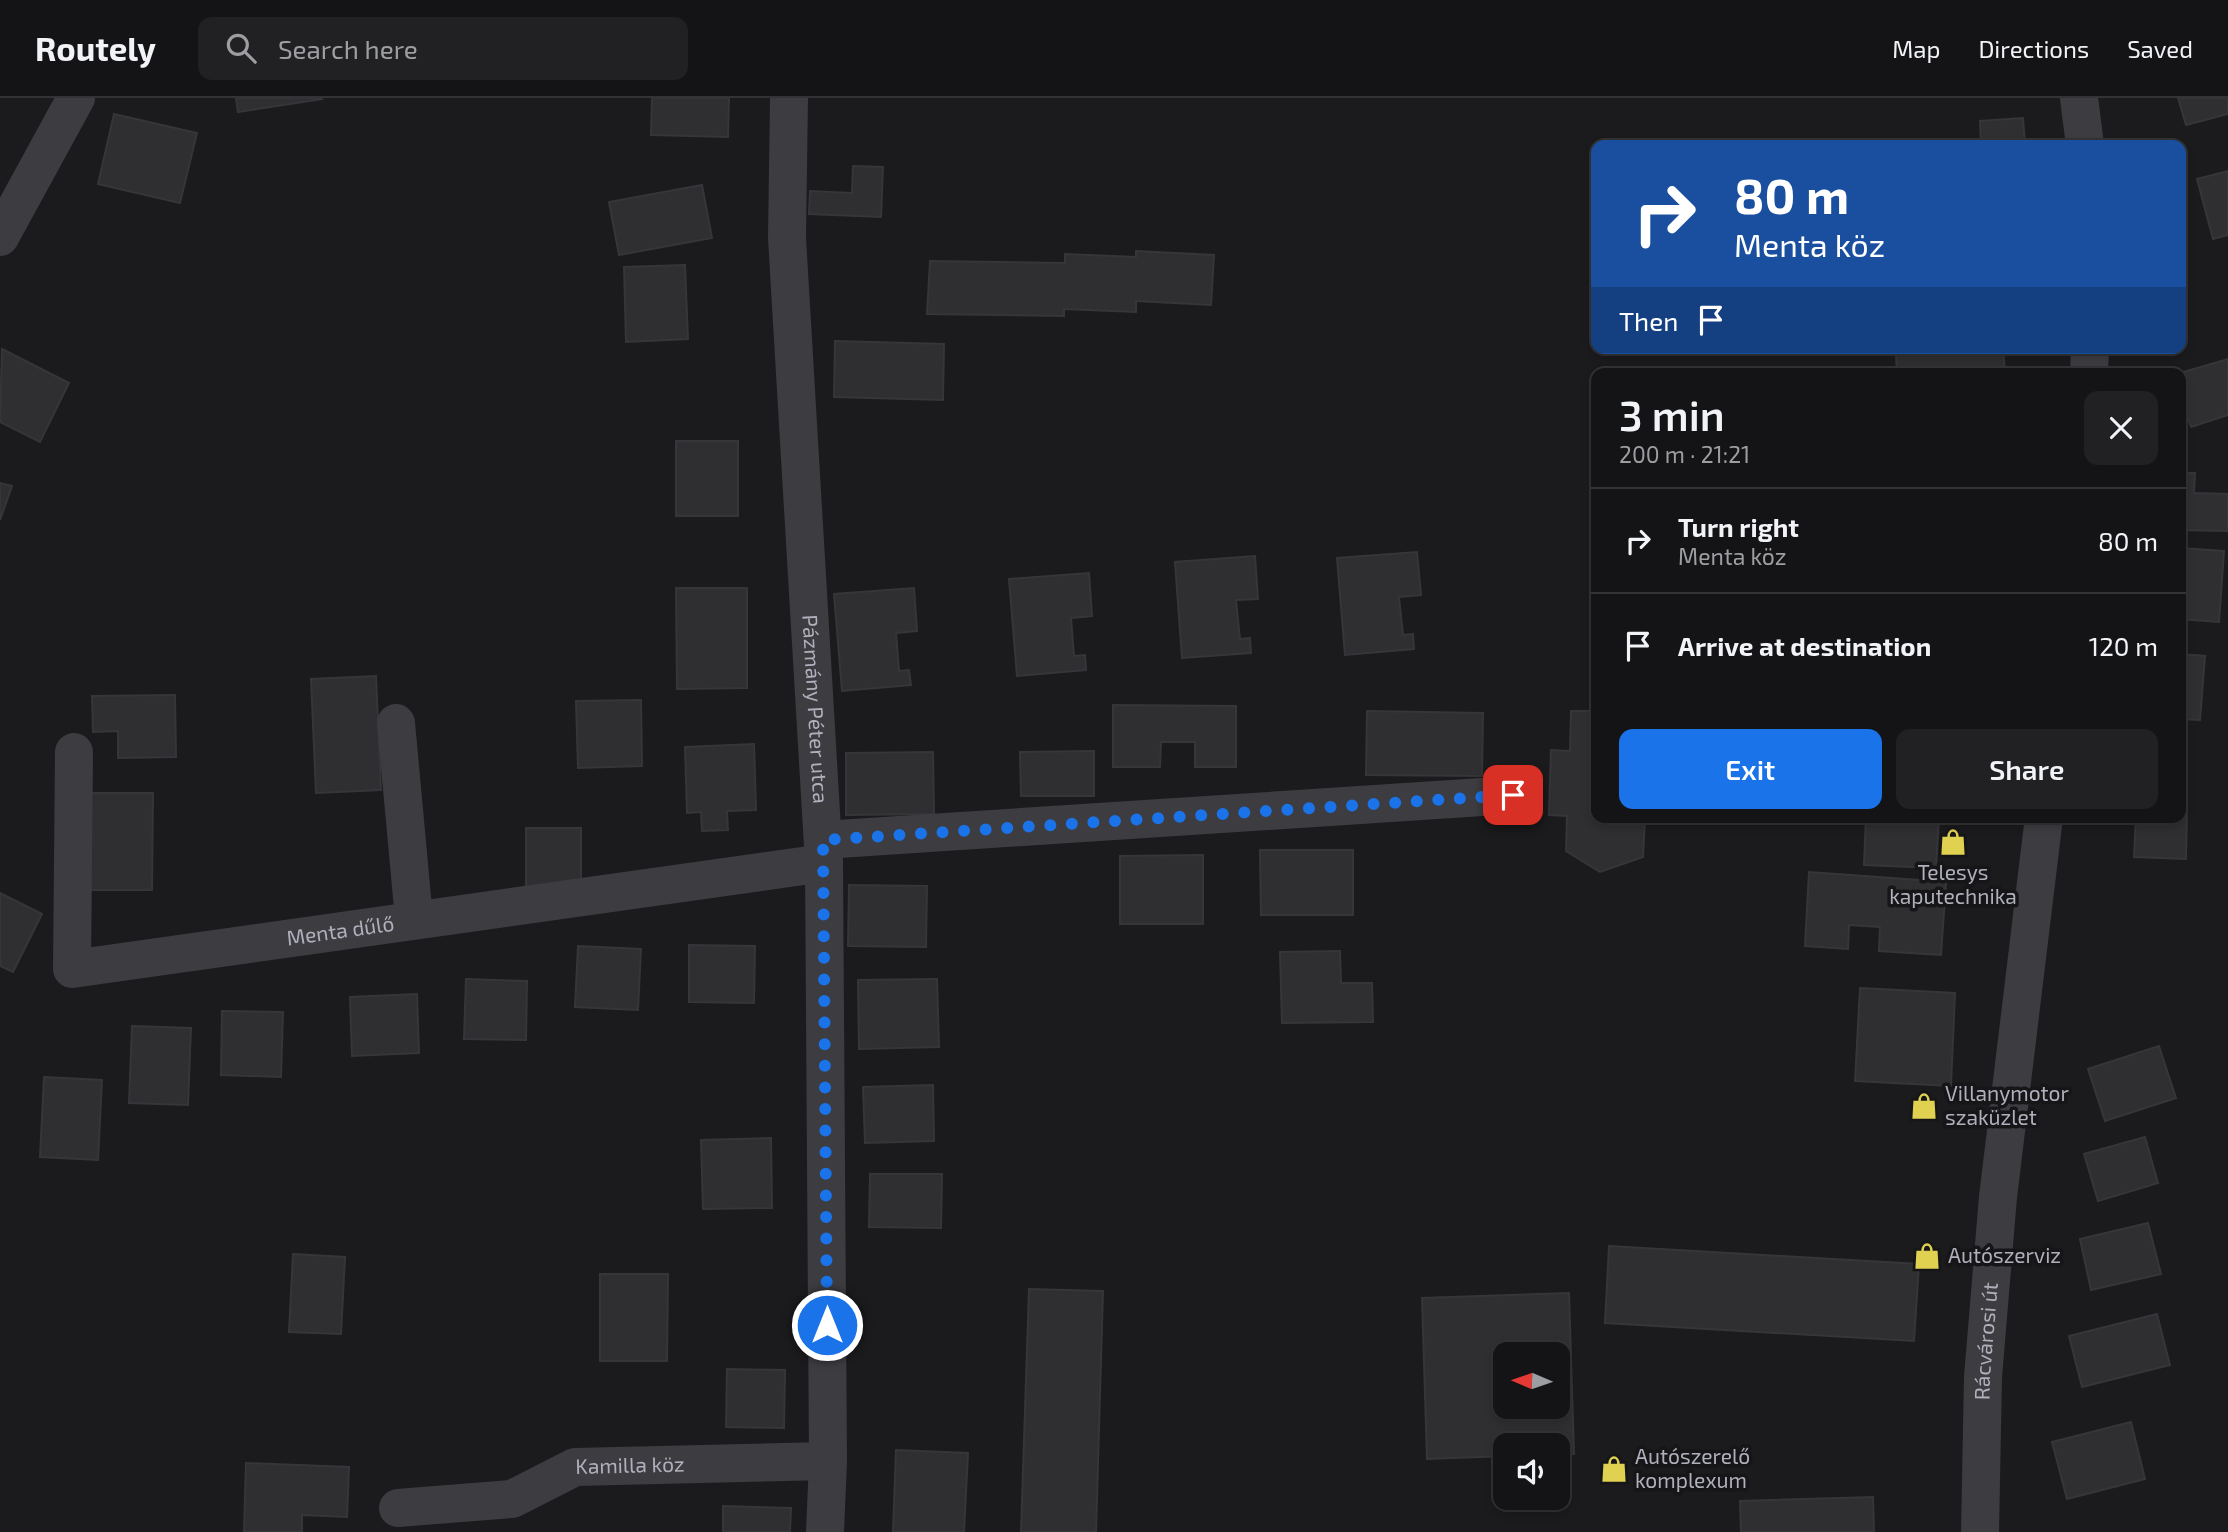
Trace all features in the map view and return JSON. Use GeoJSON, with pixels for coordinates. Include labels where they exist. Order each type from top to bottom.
{"type":"FeatureCollection","features":[{"type":"Feature","properties":{"kind":"street"},"geometry":{"type":"LineString","coordinates":[[0,237],[76,98]]}},
{"type":"Feature","properties":{"kind":"street","name":"Pázmány Péter utca"},"geometry":{"type":"LineString","coordinates":[[789,98],[787,238],[823,852],[828,1461],[825,1532]]}},
{"type":"Feature","properties":{"kind":"street"},"geometry":{"type":"LineString","coordinates":[[2078,98],[2084,140]]}},
{"type":"Feature","properties":{"kind":"street"},"geometry":{"type":"LineString","coordinates":[[396,723],[415,919]]}},
{"type":"Feature","properties":{"kind":"street","name":"Menta dűlő"},"geometry":{"type":"LineString","coordinates":[[74,752],[72,969],[415,919],[823,852],[1513,795]]}},
{"type":"Feature","properties":{"kind":"street","name":"Rácvárosi út"},"geometry":{"type":"LineString","coordinates":[[1980,1532],[1983,1377],[1998,1197],[2043,823]]}},
{"type":"Feature","properties":{"kind":"street","name":"Kamilla köz"},"geometry":{"type":"LineString","coordinates":[[398,1508],[512,1499],[575,1466],[828,1461]]}},
{"type":"Feature","properties":{"kind":"building"},"geometry":{"type":"Polygon","coordinates":[[[236,98],[321,98],[322,99],[238,112],[236,98]]]}},
{"type":"Feature","properties":{"kind":"building"},"geometry":{"type":"Polygon","coordinates":[[[652,98],[729,98],[728,137],[651,135],[652,98]]]}},
{"type":"Feature","properties":{"kind":"building"},"geometry":{"type":"Polygon","coordinates":[[[2178,98],[2228,98],[2228,114],[2186,125],[2178,98]]]}},
{"type":"Feature","properties":{"kind":"building"},"geometry":{"type":"Polygon","coordinates":[[[114,114],[197,133],[180,203],[98,184],[114,114]]]}},
{"type":"Feature","properties":{"kind":"building"},"geometry":{"type":"Polygon","coordinates":[[[2023,118],[2025,140],[1981,140],[1980,121],[2023,118]]]}},
{"type":"Feature","properties":{"kind":"building"},"geometry":{"type":"Polygon","coordinates":[[[853,166],[883,167],[881,217],[809,214],[810,191],[852,193],[853,166]]]}},
{"type":"Feature","properties":{"kind":"building"},"geometry":{"type":"Polygon","coordinates":[[[2228,171],[2228,235],[2213,239],[2197,179],[2228,171]]]}},
{"type":"Feature","properties":{"kind":"building"},"geometry":{"type":"Polygon","coordinates":[[[702,185],[712,238],[619,255],[609,202],[702,185]]]}},
{"type":"Feature","properties":{"kind":"building"},"geometry":{"type":"Polygon","coordinates":[[[1136,251],[1214,255],[1211,305],[1136,301],[1136,312],[1064,309],[1064,316],[927,314],[930,261],[1065,263],[1065,254],[1136,257],[1136,251]]]}},
{"type":"Feature","properties":{"kind":"building"},"geometry":{"type":"Polygon","coordinates":[[[685,265],[688,339],[626,342],[624,267],[685,265]]]}},
{"type":"Feature","properties":{"kind":"building"},"geometry":{"type":"Polygon","coordinates":[[[835,341],[944,344],[943,400],[834,397],[835,341]]]}},
{"type":"Feature","properties":{"kind":"building"},"geometry":{"type":"Polygon","coordinates":[[[2,349],[69,383],[40,442],[0,422],[2,349]]]}},
{"type":"Feature","properties":{"kind":"building"},"geometry":{"type":"Polygon","coordinates":[[[2003,354],[2005,368],[1897,368],[1896,355],[2003,354]]]}},
{"type":"Feature","properties":{"kind":"building"},"geometry":{"type":"Polygon","coordinates":[[[2228,359],[2228,415],[2191,427],[2186,411],[2186,371],[2228,359]]]}},
{"type":"Feature","properties":{"kind":"building"},"geometry":{"type":"Polygon","coordinates":[[[676,441],[738,441],[738,516],[676,516],[676,441]]]}},
{"type":"Feature","properties":{"kind":"building"},"geometry":{"type":"Polygon","coordinates":[[[2186,473],[2195,473],[2194,493],[2228,494],[2228,531],[2186,530],[2186,473]]]}},
{"type":"Feature","properties":{"kind":"building"},"geometry":{"type":"Polygon","coordinates":[[[0,483],[12,486],[0,520],[0,483]]]}},
{"type":"Feature","properties":{"kind":"building"},"geometry":{"type":"Polygon","coordinates":[[[2186,548],[2224,551],[2219,622],[2186,619],[2186,548]]]}},
{"type":"Feature","properties":{"kind":"building"},"geometry":{"type":"Polygon","coordinates":[[[1417,552],[1421,595],[1399,597],[1403,635],[1413,634],[1414,649],[1345,655],[1337,558],[1417,552]]]}},
{"type":"Feature","properties":{"kind":"building"},"geometry":{"type":"Polygon","coordinates":[[[1255,556],[1258,599],[1236,600],[1240,639],[1250,638],[1251,653],[1182,658],[1175,562],[1255,556]]]}},
{"type":"Feature","properties":{"kind":"building"},"geometry":{"type":"Polygon","coordinates":[[[1089,573],[1092,616],[1071,618],[1074,656],[1085,655],[1086,670],[1017,676],[1009,579],[1089,573]]]}},
{"type":"Feature","properties":{"kind":"building"},"geometry":{"type":"Polygon","coordinates":[[[676,588],[747,588],[747,688],[677,689],[676,588]]]}},
{"type":"Feature","properties":{"kind":"building"},"geometry":{"type":"Polygon","coordinates":[[[914,588],[917,631],[896,633],[899,671],[909,670],[911,685],[842,691],[834,594],[914,588]]]}},
{"type":"Feature","properties":{"kind":"building"},"geometry":{"type":"Polygon","coordinates":[[[2186,654],[2205,656],[2200,720],[2186,719],[2186,654]]]}},
{"type":"Feature","properties":{"kind":"building"},"geometry":{"type":"Polygon","coordinates":[[[376,676],[381,790],[316,793],[311,679],[376,676]]]}},
{"type":"Feature","properties":{"kind":"building"},"geometry":{"type":"Polygon","coordinates":[[[175,695],[176,757],[118,758],[118,731],[93,732],[92,696],[175,695]]]}},
{"type":"Feature","properties":{"kind":"building"},"geometry":{"type":"Polygon","coordinates":[[[641,700],[642,766],[578,768],[576,701],[641,700]]]}},
{"type":"Feature","properties":{"kind":"building"},"geometry":{"type":"Polygon","coordinates":[[[1113,705],[1236,706],[1236,767],[1195,767],[1195,742],[1161,742],[1160,767],[1113,767],[1113,705]]]}},
{"type":"Feature","properties":{"kind":"building"},"geometry":{"type":"Polygon","coordinates":[[[1367,711],[1483,713],[1482,776],[1366,775],[1367,711]]]}},
{"type":"Feature","properties":{"kind":"building"},"geometry":{"type":"Polygon","coordinates":[[[1571,711],[1591,711],[1591,823],[1645,823],[1643,857],[1600,872],[1566,851],[1567,816],[1549,815],[1551,750],[1570,751],[1571,711]]]}},
{"type":"Feature","properties":{"kind":"building"},"geometry":{"type":"Polygon","coordinates":[[[754,744],[756,810],[727,811],[728,830],[702,831],[701,812],[687,813],[685,747],[754,744]]]}},
{"type":"Feature","properties":{"kind":"building"},"geometry":{"type":"Polygon","coordinates":[[[1094,751],[1094,796],[1021,796],[1020,752],[1094,751]]]}},
{"type":"Feature","properties":{"kind":"building"},"geometry":{"type":"Polygon","coordinates":[[[933,752],[934,814],[846,815],[846,753],[933,752]]]}},
{"type":"Feature","properties":{"kind":"building"},"geometry":{"type":"Polygon","coordinates":[[[89,793],[153,793],[152,890],[88,890],[89,793]]]}},
{"type":"Feature","properties":{"kind":"building"},"geometry":{"type":"Polygon","coordinates":[[[2187,808],[2186,859],[2134,857],[2136,823],[2186,823],[2187,808]]]}},
{"type":"Feature","properties":{"kind":"building"},"geometry":{"type":"Polygon","coordinates":[[[1866,823],[1939,823],[1936,868],[1864,865],[1866,823]]]}},
{"type":"Feature","properties":{"kind":"building"},"geometry":{"type":"Polygon","coordinates":[[[526,828],[581,828],[581,888],[526,887],[526,828]]]}},
{"type":"Feature","properties":{"kind":"building"},"geometry":{"type":"Polygon","coordinates":[[[1260,850],[1353,850],[1353,915],[1261,915],[1260,850]]]}},
{"type":"Feature","properties":{"kind":"building"},"geometry":{"type":"Polygon","coordinates":[[[1203,855],[1203,924],[1120,924],[1120,856],[1203,855]]]}},
{"type":"Feature","properties":{"kind":"building"},"geometry":{"type":"Polygon","coordinates":[[[1809,872],[1946,882],[1941,955],[1879,951],[1880,927],[1849,925],[1848,949],[1805,946],[1809,872]]]}},
{"type":"Feature","properties":{"kind":"building"},"geometry":{"type":"Polygon","coordinates":[[[849,885],[927,886],[926,947],[848,946],[849,885]]]}},
{"type":"Feature","properties":{"kind":"building"},"geometry":{"type":"Polygon","coordinates":[[[0,893],[42,914],[13,972],[0,966],[0,893]]]}},
{"type":"Feature","properties":{"kind":"building"},"geometry":{"type":"Polygon","coordinates":[[[689,945],[755,946],[754,1003],[689,1002],[689,945]]]}},
{"type":"Feature","properties":{"kind":"building"},"geometry":{"type":"Polygon","coordinates":[[[578,946],[641,949],[638,1010],[575,1007],[578,946]]]}},
{"type":"Feature","properties":{"kind":"building"},"geometry":{"type":"Polygon","coordinates":[[[1340,951],[1341,983],[1372,983],[1373,1022],[1282,1023],[1280,952],[1340,951]]]}},
{"type":"Feature","properties":{"kind":"building"},"geometry":{"type":"Polygon","coordinates":[[[466,979],[527,981],[526,1040],[464,1039],[466,979]]]}},
{"type":"Feature","properties":{"kind":"building"},"geometry":{"type":"Polygon","coordinates":[[[937,979],[939,1047],[859,1049],[858,980],[937,979]]]}},
{"type":"Feature","properties":{"kind":"building"},"geometry":{"type":"Polygon","coordinates":[[[1860,988],[1955,993],[1951,1086],[1855,1081],[1860,988]]]}},
{"type":"Feature","properties":{"kind":"building"},"geometry":{"type":"Polygon","coordinates":[[[417,994],[419,1053],[352,1056],[350,997],[417,994]]]}},
{"type":"Feature","properties":{"kind":"building"},"geometry":{"type":"Polygon","coordinates":[[[222,1011],[283,1012],[281,1077],[221,1075],[222,1011]]]}},
{"type":"Feature","properties":{"kind":"building"},"geometry":{"type":"Polygon","coordinates":[[[132,1026],[191,1028],[188,1105],[129,1103],[132,1026]]]}},
{"type":"Feature","properties":{"kind":"building"},"geometry":{"type":"Polygon","coordinates":[[[2159,1046],[2176,1098],[2105,1121],[2088,1069],[2159,1046]]]}},
{"type":"Feature","properties":{"kind":"building"},"geometry":{"type":"Polygon","coordinates":[[[44,1077],[102,1080],[98,1160],[40,1157],[44,1077]]]}},
{"type":"Feature","properties":{"kind":"building"},"geometry":{"type":"Polygon","coordinates":[[[933,1085],[934,1141],[865,1143],[863,1087],[933,1085]]]}},
{"type":"Feature","properties":{"kind":"building"},"geometry":{"type":"Polygon","coordinates":[[[2145,1137],[2158,1183],[2098,1201],[2084,1154],[2145,1137]]]}},
{"type":"Feature","properties":{"kind":"building"},"geometry":{"type":"Polygon","coordinates":[[[771,1138],[772,1208],[703,1209],[701,1140],[771,1138]]]}},
{"type":"Feature","properties":{"kind":"building"},"geometry":{"type":"Polygon","coordinates":[[[870,1174],[942,1174],[941,1228],[869,1227],[870,1174]]]}},
{"type":"Feature","properties":{"kind":"building"},"geometry":{"type":"Polygon","coordinates":[[[2148,1223],[2161,1274],[2091,1290],[2080,1239],[2148,1223]]]}},
{"type":"Feature","properties":{"kind":"building"},"geometry":{"type":"Polygon","coordinates":[[[1609,1246],[1919,1264],[1914,1341],[1605,1323],[1609,1246]]]}},
{"type":"Feature","properties":{"kind":"building"},"geometry":{"type":"Polygon","coordinates":[[[293,1254],[345,1257],[341,1334],[289,1332],[293,1254]]]}},
{"type":"Feature","properties":{"kind":"building"},"geometry":{"type":"Polygon","coordinates":[[[600,1274],[668,1274],[667,1361],[600,1361],[600,1274]]]}},
{"type":"Feature","properties":{"kind":"building"},"geometry":{"type":"Polygon","coordinates":[[[1029,1289],[1103,1291],[1096,1532],[1021,1532],[1029,1289]]]}},
{"type":"Feature","properties":{"kind":"building"},"geometry":{"type":"Polygon","coordinates":[[[1569,1293],[1574,1454],[1570,1454],[1570,1433],[1493,1433],[1493,1456],[1427,1459],[1422,1298],[1569,1293]]]}},
{"type":"Feature","properties":{"kind":"building"},"geometry":{"type":"Polygon","coordinates":[[[2157,1314],[2170,1365],[2082,1387],[2069,1336],[2157,1314]]]}},
{"type":"Feature","properties":{"kind":"building"},"geometry":{"type":"Polygon","coordinates":[[[727,1369],[785,1370],[784,1428],[726,1427],[727,1369]]]}},
{"type":"Feature","properties":{"kind":"building"},"geometry":{"type":"Polygon","coordinates":[[[2131,1422],[2145,1479],[2067,1499],[2052,1442],[2131,1422]]]}},
{"type":"Feature","properties":{"kind":"building"},"geometry":{"type":"Polygon","coordinates":[[[896,1450],[968,1453],[964,1532],[893,1532],[896,1450]]]}},
{"type":"Feature","properties":{"kind":"building"},"geometry":{"type":"Polygon","coordinates":[[[246,1463],[349,1467],[347,1517],[302,1515],[302,1532],[244,1532],[246,1463]]]}},
{"type":"Feature","properties":{"kind":"building"},"geometry":{"type":"Polygon","coordinates":[[[1873,1497],[1874,1532],[1741,1532],[1740,1501],[1873,1497]]]}},
{"type":"Feature","properties":{"kind":"building"},"geometry":{"type":"Polygon","coordinates":[[[723,1506],[791,1508],[790,1532],[723,1532],[723,1506]]]}},
{"type":"Feature","properties":{"kind":"place","name":"Telesys kaputechnika"},"geometry":{"type":"Point","coordinates":[1953,842]}},
{"type":"Feature","properties":{"kind":"place","name":"Villanymotor szaküzlet"},"geometry":{"type":"Point","coordinates":[1924,1106]}},
{"type":"Feature","properties":{"kind":"place","name":"Autószerviz"},"geometry":{"type":"Point","coordinates":[1927,1256]}},
{"type":"Feature","properties":{"kind":"place","name":"Autószerelő komplexum"},"geometry":{"type":"Point","coordinates":[1614,1469]}},
{"type":"Feature","properties":{"kind":"route"},"geometry":{"type":"LineString","coordinates":[[827,1325],[823,840],[1513,795]]}}]}
